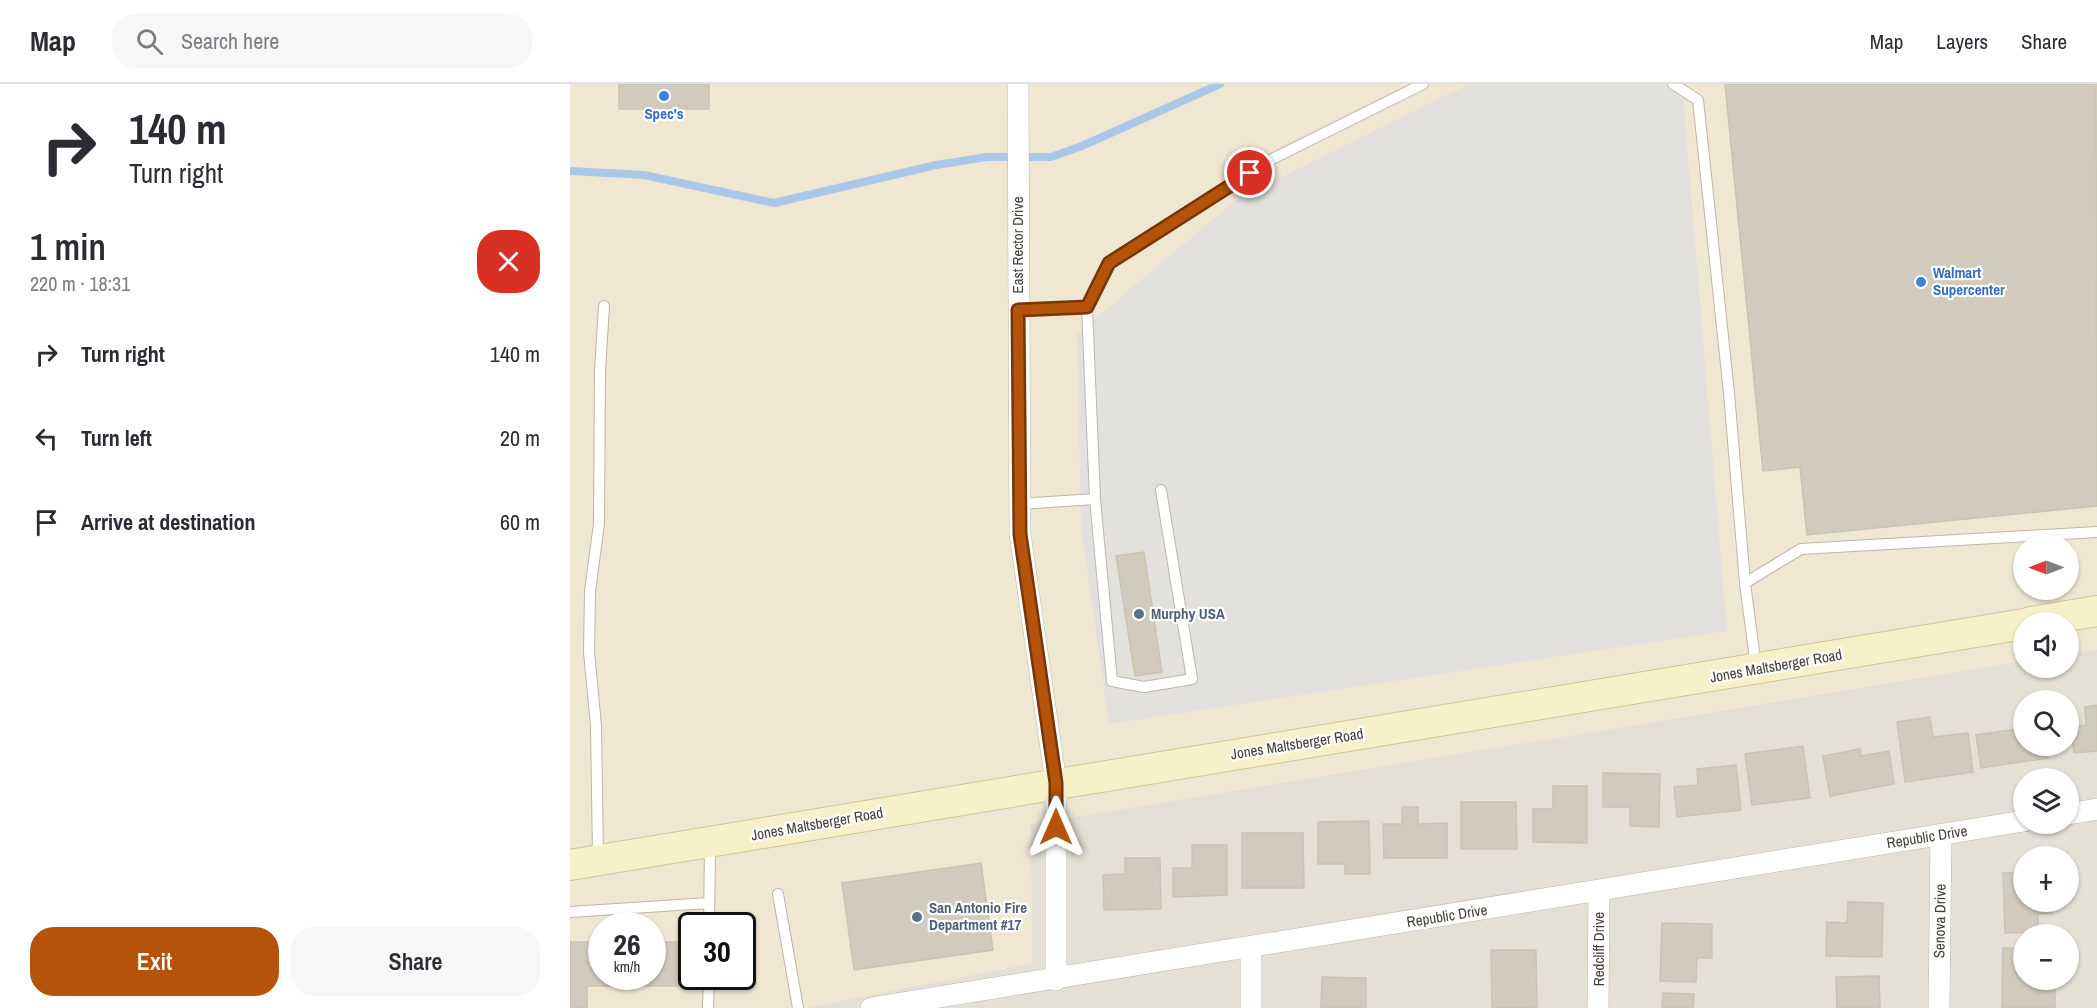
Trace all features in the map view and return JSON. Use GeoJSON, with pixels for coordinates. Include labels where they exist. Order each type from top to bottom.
{"type":"FeatureCollection","features":[{"type":"Feature","properties":{"kind":"main road"},"geometry":{"type":"LineString","coordinates":[[2079,614],[2097,611]]}},
{"type":"Feature","properties":{"kind":"main road","name":"Jones Maltsberger Road"},"geometry":{"type":"LineString","coordinates":[[584,863],[2013,626]]}},
{"type":"Feature","properties":{"kind":"street","name":"East Rector Drive"},"geometry":{"type":"LineString","coordinates":[[1018,90],[1019,504],[1026,585],[1056,783],[1056,980]]}},
{"type":"Feature","properties":{"kind":"street"},"geometry":{"type":"LineString","coordinates":[[2079,812],[2097,809]]}},
{"type":"Feature","properties":{"kind":"street","name":"Republic Drive"},"geometry":{"type":"LineString","coordinates":[[871,1008],[913,1006],[1056,980],[2013,823]]}},
{"type":"Feature","properties":{"kind":"street","name":"Senova Drive"},"geometry":{"type":"LineString","coordinates":[[1939,1008],[1941,835]]}},
{"type":"Feature","properties":{"kind":"street","name":"Redcliff Drive"},"geometry":{"type":"LineString","coordinates":[[1598,1008],[1599,891]]}},
{"type":"Feature","properties":{"kind":"street"},"geometry":{"type":"LineString","coordinates":[[1251,948],[1251,1008]]}},
{"type":"Feature","properties":{"kind":"lane"},"geometry":{"type":"LineString","coordinates":[[1161,490],[1192,679],[1144,687],[1112,681],[1095,499],[1087,307],[1109,263],[1268,161],[1423,84]]}},
{"type":"Feature","properties":{"kind":"lane"},"geometry":{"type":"LineString","coordinates":[[1672,84],[1698,100],[1728,382],[1745,583],[1756,670]]}},
{"type":"Feature","properties":{"kind":"lane"},"geometry":{"type":"LineString","coordinates":[[584,863],[596,726],[589,652],[590,591],[599,524],[600,370],[604,306]]}},
{"type":"Feature","properties":{"kind":"lane"},"geometry":{"type":"LineString","coordinates":[[1018,310],[1087,307]]}},
{"type":"Feature","properties":{"kind":"lane"},"geometry":{"type":"LineString","coordinates":[[1019,504],[1095,499]]}},
{"type":"Feature","properties":{"kind":"lane"},"geometry":{"type":"LineString","coordinates":[[1745,583],[1801,549],[2097,532]]}},
{"type":"Feature","properties":{"kind":"lane"},"geometry":{"type":"LineString","coordinates":[[710,842],[710,912]]}},
{"type":"Feature","properties":{"kind":"lane"},"geometry":{"type":"LineString","coordinates":[[778,894],[798,1008]]}},
{"type":"Feature","properties":{"kind":"lane"},"geometry":{"type":"LineString","coordinates":[[570,912],[710,903]]}},
{"type":"Feature","properties":{"kind":"lane"},"geometry":{"type":"LineString","coordinates":[[708,1008],[709,990]]}},
{"type":"Feature","properties":{"kind":"shaded area"},"geometry":{"type":"Polygon","coordinates":[[[570,84],[2097,84],[2097,649],[2079,652],[2079,612],[2013,612],[2013,663],[1031,824],[1032,963],[805,1008],[570,1008],[570,84]]]}},
{"type":"Feature","properties":{"kind":"shaded area"},"geometry":{"type":"Polygon","coordinates":[[[1469,84],[1682,84],[1727,631],[1109,724],[1081,527],[1077,334],[1237,199],[1469,84]]]}},
{"type":"Feature","properties":{"kind":"shaded area"},"geometry":{"type":"Polygon","coordinates":[[[2097,649],[2097,1008],[805,1008],[1032,963],[1030,824],[2013,663],[2013,678],[2079,678],[2079,652],[2097,649]]]}},
{"type":"Feature","properties":{"kind":"building","name":"Spec's"},"geometry":{"type":"Polygon","coordinates":[[[619,84],[709,84],[709,109],[619,109],[619,84]]]}},
{"type":"Feature","properties":{"kind":"building","name":"Walmart Supercenter"},"geometry":{"type":"Polygon","coordinates":[[[1725,84],[2096,84],[2097,506],[1807,535],[1800,467],[1763,471],[1725,84]]]}},
{"type":"Feature","properties":{"kind":"building","name":"Murphy USA"},"geometry":{"type":"Polygon","coordinates":[[[1144,552],[1162,672],[1135,676],[1116,556],[1144,552]]]}},
{"type":"Feature","properties":{"kind":"building"},"geometry":{"type":"Polygon","coordinates":[[[2097,705],[2097,751],[2079,753],[2079,726],[2086,725],[2085,707],[2097,705]]]}},
{"type":"Feature","properties":{"kind":"building"},"geometry":{"type":"Polygon","coordinates":[[[1930,717],[1933,737],[1968,733],[1973,772],[1905,782],[1897,722],[1930,717]]]}},
{"type":"Feature","properties":{"kind":"building"},"geometry":{"type":"Polygon","coordinates":[[[2013,730],[2013,756],[2048,756],[2048,758],[1981,768],[1976,735],[2013,730]]]}},
{"type":"Feature","properties":{"kind":"building"},"geometry":{"type":"Polygon","coordinates":[[[1803,746],[1810,798],[1752,805],[1745,754],[1803,746]]]}},
{"type":"Feature","properties":{"kind":"building"},"geometry":{"type":"Polygon","coordinates":[[[1860,749],[1861,756],[1889,751],[1894,784],[1830,796],[1823,756],[1860,749]]]}},
{"type":"Feature","properties":{"kind":"building"},"geometry":{"type":"Polygon","coordinates":[[[1736,765],[1741,810],[1677,817],[1674,787],[1698,785],[1697,769],[1736,765]]]}},
{"type":"Feature","properties":{"kind":"building"},"geometry":{"type":"Polygon","coordinates":[[[1603,773],[1660,774],[1659,827],[1630,826],[1630,807],[1603,807],[1603,773]]]}},
{"type":"Feature","properties":{"kind":"building"},"geometry":{"type":"Polygon","coordinates":[[[1553,786],[1587,786],[1587,843],[1533,842],[1533,809],[1553,809],[1553,786]]]}},
{"type":"Feature","properties":{"kind":"building"},"geometry":{"type":"Polygon","coordinates":[[[1461,802],[1516,802],[1517,849],[1461,849],[1461,802]]]}},
{"type":"Feature","properties":{"kind":"building"},"geometry":{"type":"Polygon","coordinates":[[[1402,807],[1418,807],[1418,824],[1447,823],[1447,858],[1384,858],[1383,824],[1402,824],[1402,807]]]}},
{"type":"Feature","properties":{"kind":"building"},"geometry":{"type":"Polygon","coordinates":[[[1369,821],[1370,874],[1345,874],[1345,864],[1318,864],[1318,822],[1369,821]]]}},
{"type":"Feature","properties":{"kind":"building"},"geometry":{"type":"Polygon","coordinates":[[[1242,833],[1303,833],[1304,888],[1242,888],[1242,833]]]}},
{"type":"Feature","properties":{"kind":"building"},"geometry":{"type":"Polygon","coordinates":[[[1192,845],[1227,845],[1227,895],[1173,897],[1173,868],[1192,868],[1192,845]]]}},
{"type":"Feature","properties":{"kind":"building"},"geometry":{"type":"Polygon","coordinates":[[[1125,858],[1160,858],[1161,909],[1104,910],[1103,875],[1125,874],[1125,858]]]}},
{"type":"Feature","properties":{"kind":"building","name":"San Antonio Fire Department #17"},"geometry":{"type":"Polygon","coordinates":[[[981,863],[993,950],[854,970],[842,883],[981,863]]]}},
{"type":"Feature","properties":{"kind":"building"},"geometry":{"type":"Polygon","coordinates":[[[2003,873],[2013,873],[2013,912],[2052,913],[2038,914],[2038,924],[2013,924],[2013,933],[2005,933],[2003,873]]]}},
{"type":"Feature","properties":{"kind":"building"},"geometry":{"type":"Polygon","coordinates":[[[1848,902],[1883,903],[1882,957],[1826,956],[1827,922],[1847,923],[1848,902]]]}},
{"type":"Feature","properties":{"kind":"building"},"geometry":{"type":"Polygon","coordinates":[[[1662,923],[1712,924],[1712,958],[1697,958],[1696,982],[1660,981],[1662,923]]]}},
{"type":"Feature","properties":{"kind":"building"},"geometry":{"type":"Polygon","coordinates":[[[570,942],[588,942],[587,1008],[570,1008],[570,942]]]}},
{"type":"Feature","properties":{"kind":"building"},"geometry":{"type":"Polygon","coordinates":[[[666,942],[678,942],[678,986],[666,986],[666,942]]]}},
{"type":"Feature","properties":{"kind":"building"},"geometry":{"type":"Polygon","coordinates":[[[2003,948],[2013,948],[2013,990],[2055,990],[2055,1008],[2002,1008],[2003,948]]]}},
{"type":"Feature","properties":{"kind":"building"},"geometry":{"type":"Polygon","coordinates":[[[1491,950],[1536,950],[1537,1007],[1492,1008],[1491,950]]]}},
{"type":"Feature","properties":{"kind":"building"},"geometry":{"type":"Polygon","coordinates":[[[1879,976],[1880,1008],[1837,1008],[1836,977],[1879,976]]]}},
{"type":"Feature","properties":{"kind":"building"},"geometry":{"type":"Polygon","coordinates":[[[1322,977],[1366,978],[1366,1008],[1321,1008],[1322,977]]]}},
{"type":"Feature","properties":{"kind":"building"},"geometry":{"type":"Polygon","coordinates":[[[1663,993],[1694,994],[1693,1008],[1662,1008],[1663,993]]]}},
{"type":"Feature","properties":{"kind":"waterway"},"geometry":{"type":"LineString","coordinates":[[570,171],[644,175],[774,203],[936,165],[987,157],[1051,157],[1082,146],[1220,84]]}},
{"type":"Feature","properties":{"kind":"place","name":"Spec's"},"geometry":{"type":"Point","coordinates":[664,96]}},
{"type":"Feature","properties":{"kind":"place","name":"Walmart Supercenter"},"geometry":{"type":"Point","coordinates":[1921,282]}},
{"type":"Feature","properties":{"kind":"place","name":"Murphy USA"},"geometry":{"type":"Point","coordinates":[1139,614]}},
{"type":"Feature","properties":{"kind":"place","name":"San Antonio Fire Department #17"},"geometry":{"type":"Point","coordinates":[917,917]}},
{"type":"Feature","properties":{"kind":"route"},"geometry":{"type":"LineString","coordinates":[[1056,827],[1056,783],[1020,534],[1018,310],[1087,307],[1109,263],[1250,173]]}}]}
